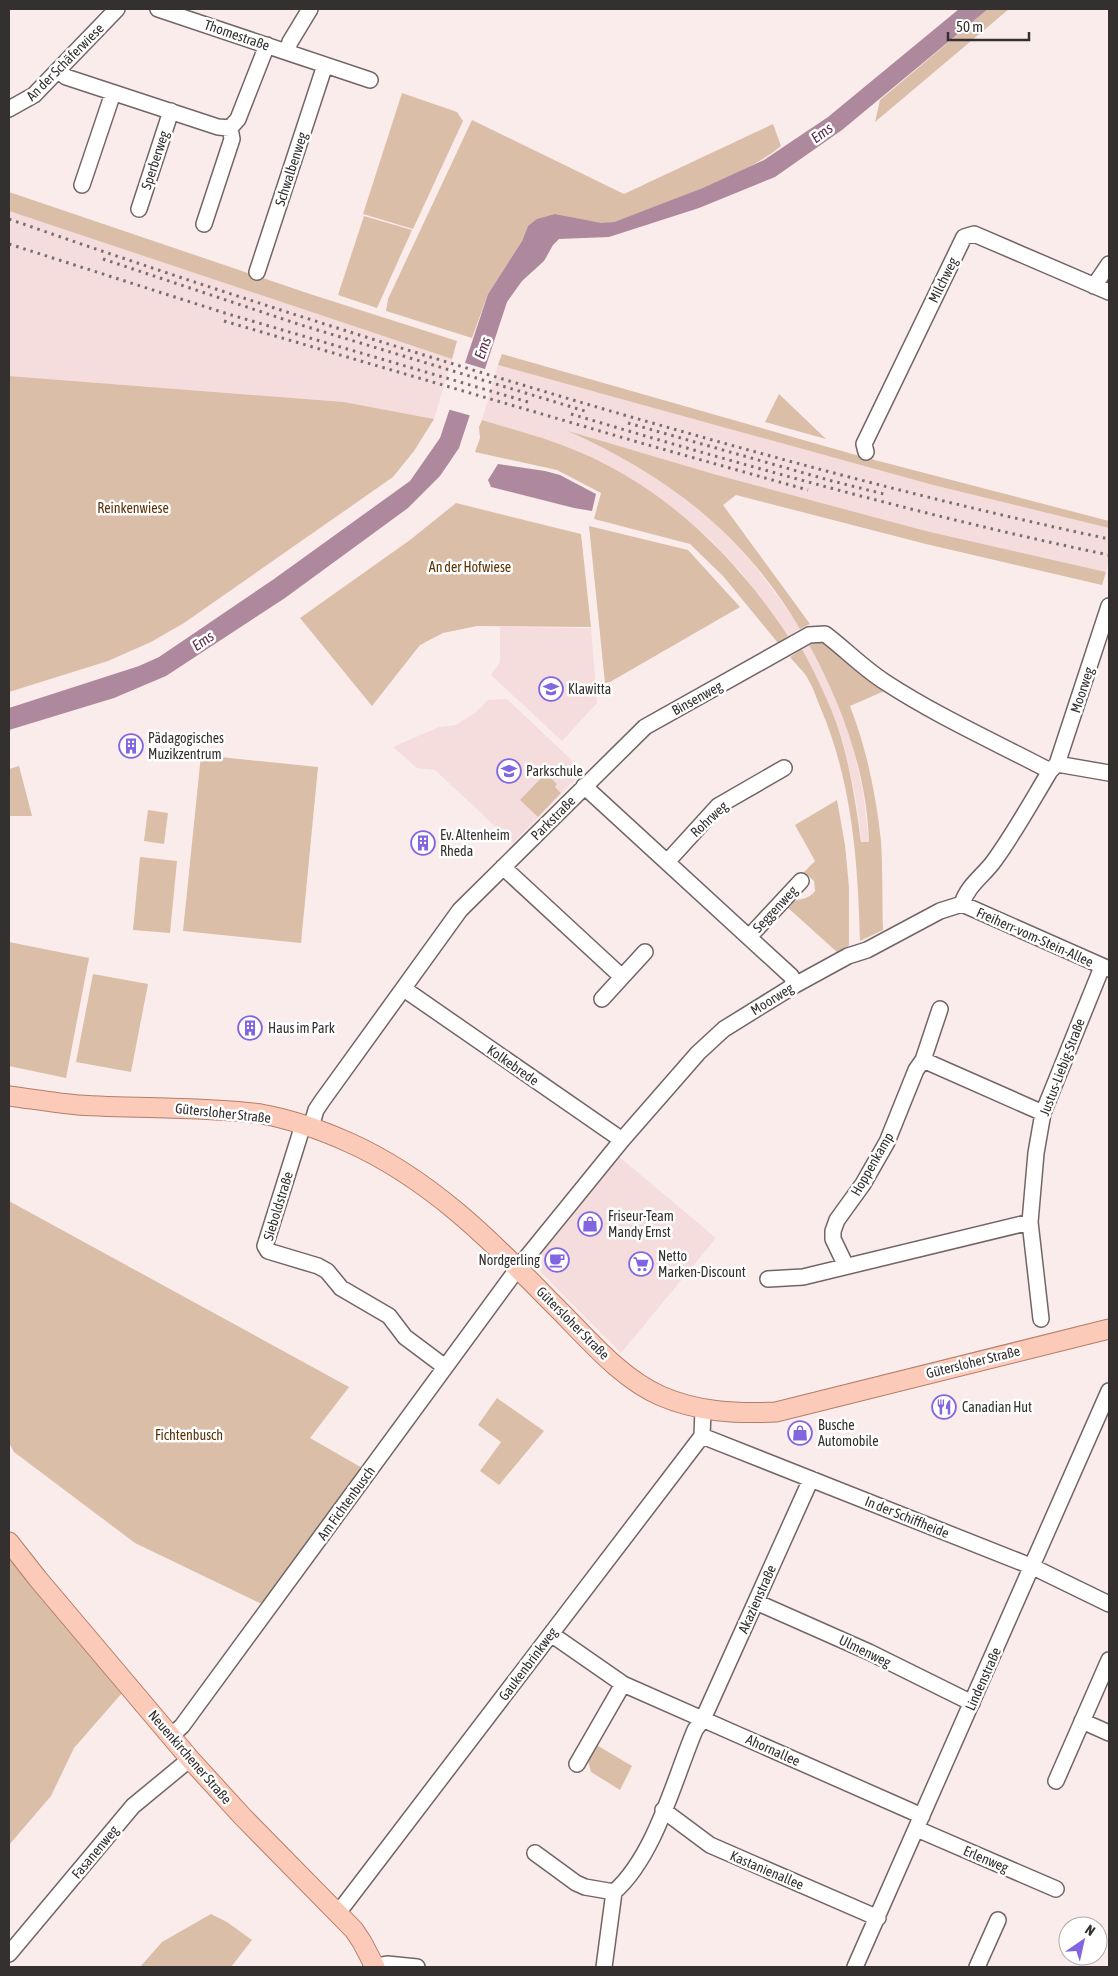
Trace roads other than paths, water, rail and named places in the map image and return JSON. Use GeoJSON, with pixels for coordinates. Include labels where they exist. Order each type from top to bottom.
{"type":"FeatureCollection","features":[{"type":"Feature","properties":{"kind":"main road","name":"Gütersloher Straße"},"geometry":{"type":"LineString","coordinates":[[9,1096],[77,1105],[263,1114],[307,1126],[348,1142],[423,1184],[469,1221],[627,1375],[659,1395],[703,1410],[741,1413],[776,1412],[1109,1329]]}},
{"type":"Feature","properties":{"kind":"main road","name":"Neuenkirchener Straße"},"geometry":{"type":"LineString","coordinates":[[9,1542],[190,1759],[242,1816],[338,1913],[362,1942],[373,1967]]}},
{"type":"Feature","properties":{"kind":"street","name":"An der Schäferwiese"},"geometry":{"type":"LineString","coordinates":[[9,109],[20,105],[34,95],[117,9]]}},
{"type":"Feature","properties":{"kind":"street","name":"Thomestraße"},"geometry":{"type":"LineString","coordinates":[[158,9],[370,80]]}},
{"type":"Feature","properties":{"kind":"street","name":"Thomestraße"},"geometry":{"type":"LineString","coordinates":[[287,52],[290,42],[310,9]]}},
{"type":"Feature","properties":{"kind":"street"},"geometry":{"type":"LineString","coordinates":[[204,224],[232,139],[230,128],[238,118],[267,46]]}},
{"type":"Feature","properties":{"kind":"street","name":"Schwalbenweg"},"geometry":{"type":"LineString","coordinates":[[257,272],[325,65]]}},
{"type":"Feature","properties":{"kind":"street"},"geometry":{"type":"LineString","coordinates":[[59,71],[66,77],[113,93],[218,127],[230,128]]}},
{"type":"Feature","properties":{"kind":"street"},"geometry":{"type":"LineString","coordinates":[[82,185],[113,93]]}},
{"type":"Feature","properties":{"kind":"street","name":"Sperberweg"},"geometry":{"type":"LineString","coordinates":[[139,209],[171,111]]}},
{"type":"Feature","properties":{"kind":"street","name":"Milchweg"},"geometry":{"type":"LineString","coordinates":[[866,452],[864,444],[964,238],[974,234],[1109,292]]}},
{"type":"Feature","properties":{"kind":"street"},"geometry":{"type":"LineString","coordinates":[[1094,286],[1109,264]]}},
{"type":"Feature","properties":{"kind":"street","name":"Moorweg"},"geometry":{"type":"LineString","coordinates":[[518,1268],[622,1140],[705,1045],[724,1029],[795,985],[848,956],[867,950],[940,911],[962,904],[964,895],[988,869],[1008,841],[1054,767],[1109,606]]}},
{"type":"Feature","properties":{"kind":"street","name":"Binsenweg"},"geometry":{"type":"LineString","coordinates":[[584,786],[645,727],[809,635],[825,634],[896,689],[945,717],[1054,767]]}},
{"type":"Feature","properties":{"kind":"street"},"geometry":{"type":"LineString","coordinates":[[1054,767],[1109,773]]}},
{"type":"Feature","properties":{"kind":"street","name":"Rohrweg"},"geometry":{"type":"LineString","coordinates":[[667,862],[718,806],[784,768]]}},
{"type":"Feature","properties":{"kind":"street","name":"Parkstraße"},"geometry":{"type":"LineString","coordinates":[[307,1126],[322,1101],[460,910],[584,786],[791,976],[795,985]]}},
{"type":"Feature","properties":{"kind":"street"},"geometry":{"type":"LineString","coordinates":[[504,867],[622,977]]}},
{"type":"Feature","properties":{"kind":"street","name":"Seggenweg"},"geometry":{"type":"LineString","coordinates":[[749,937],[801,881]]}},
{"type":"Feature","properties":{"kind":"street","name":"Freiherr-vom-Stein-Allee"},"geometry":{"type":"LineString","coordinates":[[962,904],[1105,968]]}},
{"type":"Feature","properties":{"kind":"street"},"geometry":{"type":"LineString","coordinates":[[602,999],[645,952]]}},
{"type":"Feature","properties":{"kind":"street","name":"Justus-Liebig-Straße"},"geometry":{"type":"LineString","coordinates":[[1041,1320],[1030,1222],[1036,1153],[1043,1113],[1105,968]]}},
{"type":"Feature","properties":{"kind":"street","name":"Kolkebrede"},"geometry":{"type":"LineString","coordinates":[[404,989],[622,1140]]}},
{"type":"Feature","properties":{"kind":"street","name":"Hoppenkamp"},"geometry":{"type":"LineString","coordinates":[[846,1266],[833,1239],[833,1231],[837,1220],[863,1184],[888,1142],[916,1070],[922,1060],[940,1009]]}},
{"type":"Feature","properties":{"kind":"street"},"geometry":{"type":"LineString","coordinates":[[922,1060],[1043,1113]]}},
{"type":"Feature","properties":{"kind":"street","name":"Sieboldstraße"},"geometry":{"type":"LineString","coordinates":[[307,1126],[265,1246],[268,1251],[318,1266],[326,1271],[341,1288],[390,1316],[405,1337],[445,1367]]}},
{"type":"Feature","properties":{"kind":"street"},"geometry":{"type":"LineString","coordinates":[[768,1279],[803,1277],[1030,1222]]}},
{"type":"Feature","properties":{"kind":"street","name":"Am Fichtenbusch"},"geometry":{"type":"LineString","coordinates":[[171,1736],[182,1726],[518,1268]]}},
{"type":"Feature","properties":{"kind":"street","name":"Lindenstraße"},"geometry":{"type":"LineString","coordinates":[[857,1967],[1109,1391]]}},
{"type":"Feature","properties":{"kind":"street"},"geometry":{"type":"LineString","coordinates":[[702,1436],[703,1410]]}},
{"type":"Feature","properties":{"kind":"street","name":"In der Schiffheide"},"geometry":{"type":"LineString","coordinates":[[702,1436],[1033,1567],[1109,1604]]}},
{"type":"Feature","properties":{"kind":"street","name":"Gaukenbrinkweg"},"geometry":{"type":"LineString","coordinates":[[338,1913],[702,1436]]}},
{"type":"Feature","properties":{"kind":"street","name":"Akazienstraße"},"geometry":{"type":"LineString","coordinates":[[703,1719],[811,1479]]}},
{"type":"Feature","properties":{"kind":"street","name":"Ulmenweg"},"geometry":{"type":"LineString","coordinates":[[756,1602],[870,1652],[972,1703]]}},
{"type":"Feature","properties":{"kind":"street","name":"Ahornallee"},"geometry":{"type":"LineString","coordinates":[[551,1634],[623,1684],[703,1719],[919,1822]]}},
{"type":"Feature","properties":{"kind":"street"},"geometry":{"type":"LineString","coordinates":[[1056,1781],[1109,1660]]}},
{"type":"Feature","properties":{"kind":"street"},"geometry":{"type":"LineString","coordinates":[[577,1764],[623,1684]]}},
{"type":"Feature","properties":{"kind":"street"},"geometry":{"type":"LineString","coordinates":[[535,1853],[576,1883],[585,1887],[614,1892],[621,1887],[645,1852],[695,1730],[703,1719]]}},
{"type":"Feature","properties":{"kind":"street"},"geometry":{"type":"LineString","coordinates":[[1082,1721],[1109,1733]]}},
{"type":"Feature","properties":{"kind":"street","name":"Fasanenweg"},"geometry":{"type":"LineString","coordinates":[[9,1954],[133,1806],[190,1759]]}},
{"type":"Feature","properties":{"kind":"street","name":"Kastanienallee"},"geometry":{"type":"LineString","coordinates":[[663,1810],[710,1846],[878,1918]]}},
{"type":"Feature","properties":{"kind":"street","name":"Erlenweg"},"geometry":{"type":"LineString","coordinates":[[919,1822],[1056,1889]]}},
{"type":"Feature","properties":{"kind":"street"},"geometry":{"type":"LineString","coordinates":[[604,1967],[614,1892]]}},
{"type":"Feature","properties":{"kind":"street"},"geometry":{"type":"LineString","coordinates":[[977,1967],[998,1920]]}},
{"type":"Feature","properties":{"kind":"street"},"geometry":{"type":"LineString","coordinates":[[373,1967],[386,1964],[416,1967]]}},
{"type":"Feature","properties":{"kind":"water","name":"Ems"},"geometry":{"type":"Polygon","coordinates":[[[959,9],[988,9],[842,130],[775,177],[699,208],[609,237],[559,239],[553,245],[544,261],[522,281],[507,302],[459,448],[440,476],[408,508],[285,598],[166,676],[114,698],[9,730],[9,708],[139,666],[159,657],[274,579],[410,481],[440,438],[488,294],[522,241],[528,226],[537,219],[555,214],[601,223],[614,222],[703,188],[764,160],[828,117],[959,9]]]}},
{"type":"Feature","properties":{"kind":"water"},"geometry":{"type":"Polygon","coordinates":[[[498,464],[560,475],[596,494],[592,511],[491,487],[488,480],[498,464]]]}},
{"type":"Feature","properties":{"kind":"railway"},"geometry":{"type":"LineString","coordinates":[[9,219],[157,270],[306,318],[607,410],[857,479],[1109,539]]}},
{"type":"Feature","properties":{"kind":"railway"},"geometry":{"type":"LineString","coordinates":[[9,244],[228,314],[528,402]]}},
{"type":"Feature","properties":{"kind":"railway"},"geometry":{"type":"LineString","coordinates":[[103,259],[301,325],[585,411]]}},
{"type":"Feature","properties":{"kind":"railway"},"geometry":{"type":"LineString","coordinates":[[224,321],[808,490]]}},
{"type":"Feature","properties":{"kind":"railway"},"geometry":{"type":"LineString","coordinates":[[571,414],[906,508],[1109,555]]}},
{"type":"Feature","properties":{"kind":"railway"},"geometry":{"type":"LineString","coordinates":[[628,423],[884,494]]}},
{"type":"Feature","properties":{"kind":"place","name":"Klawitta"},"geometry":{"type":"Point","coordinates":[551,689]}},
{"type":"Feature","properties":{"kind":"place","name":"Pädagogisches Muzikzentrum"},"geometry":{"type":"Point","coordinates":[131,746]}},
{"type":"Feature","properties":{"kind":"place","name":"Parkschule"},"geometry":{"type":"Point","coordinates":[509,771]}},
{"type":"Feature","properties":{"kind":"place","name":"Ev. Altenheim Rheda"},"geometry":{"type":"Point","coordinates":[423,843]}},
{"type":"Feature","properties":{"kind":"place","name":"Haus im Park"},"geometry":{"type":"Point","coordinates":[250,1028]}},
{"type":"Feature","properties":{"kind":"place","name":"Friseur-Team Mandy Ernst"},"geometry":{"type":"Point","coordinates":[590,1224]}},
{"type":"Feature","properties":{"kind":"place","name":"Nordgerling"},"geometry":{"type":"Point","coordinates":[557,1260]}},
{"type":"Feature","properties":{"kind":"place","name":"Netto Marken-Discount"},"geometry":{"type":"Point","coordinates":[641,1264]}},
{"type":"Feature","properties":{"kind":"place","name":"Canadian Hut"},"geometry":{"type":"Point","coordinates":[944,1407]}},
{"type":"Feature","properties":{"kind":"place","name":"Busche Automobile"},"geometry":{"type":"Point","coordinates":[800,1433]}},
{"type":"Feature","properties":{"kind":"park label","name":"Reinkenwiese"},"geometry":{"type":"Point","coordinates":[133,508]}},
{"type":"Feature","properties":{"kind":"park label","name":"An der Hofwiese"},"geometry":{"type":"Point","coordinates":[470,567]}},
{"type":"Feature","properties":{"kind":"park label","name":"Fichtenbusch"},"geometry":{"type":"Point","coordinates":[189,1435]}}]}
